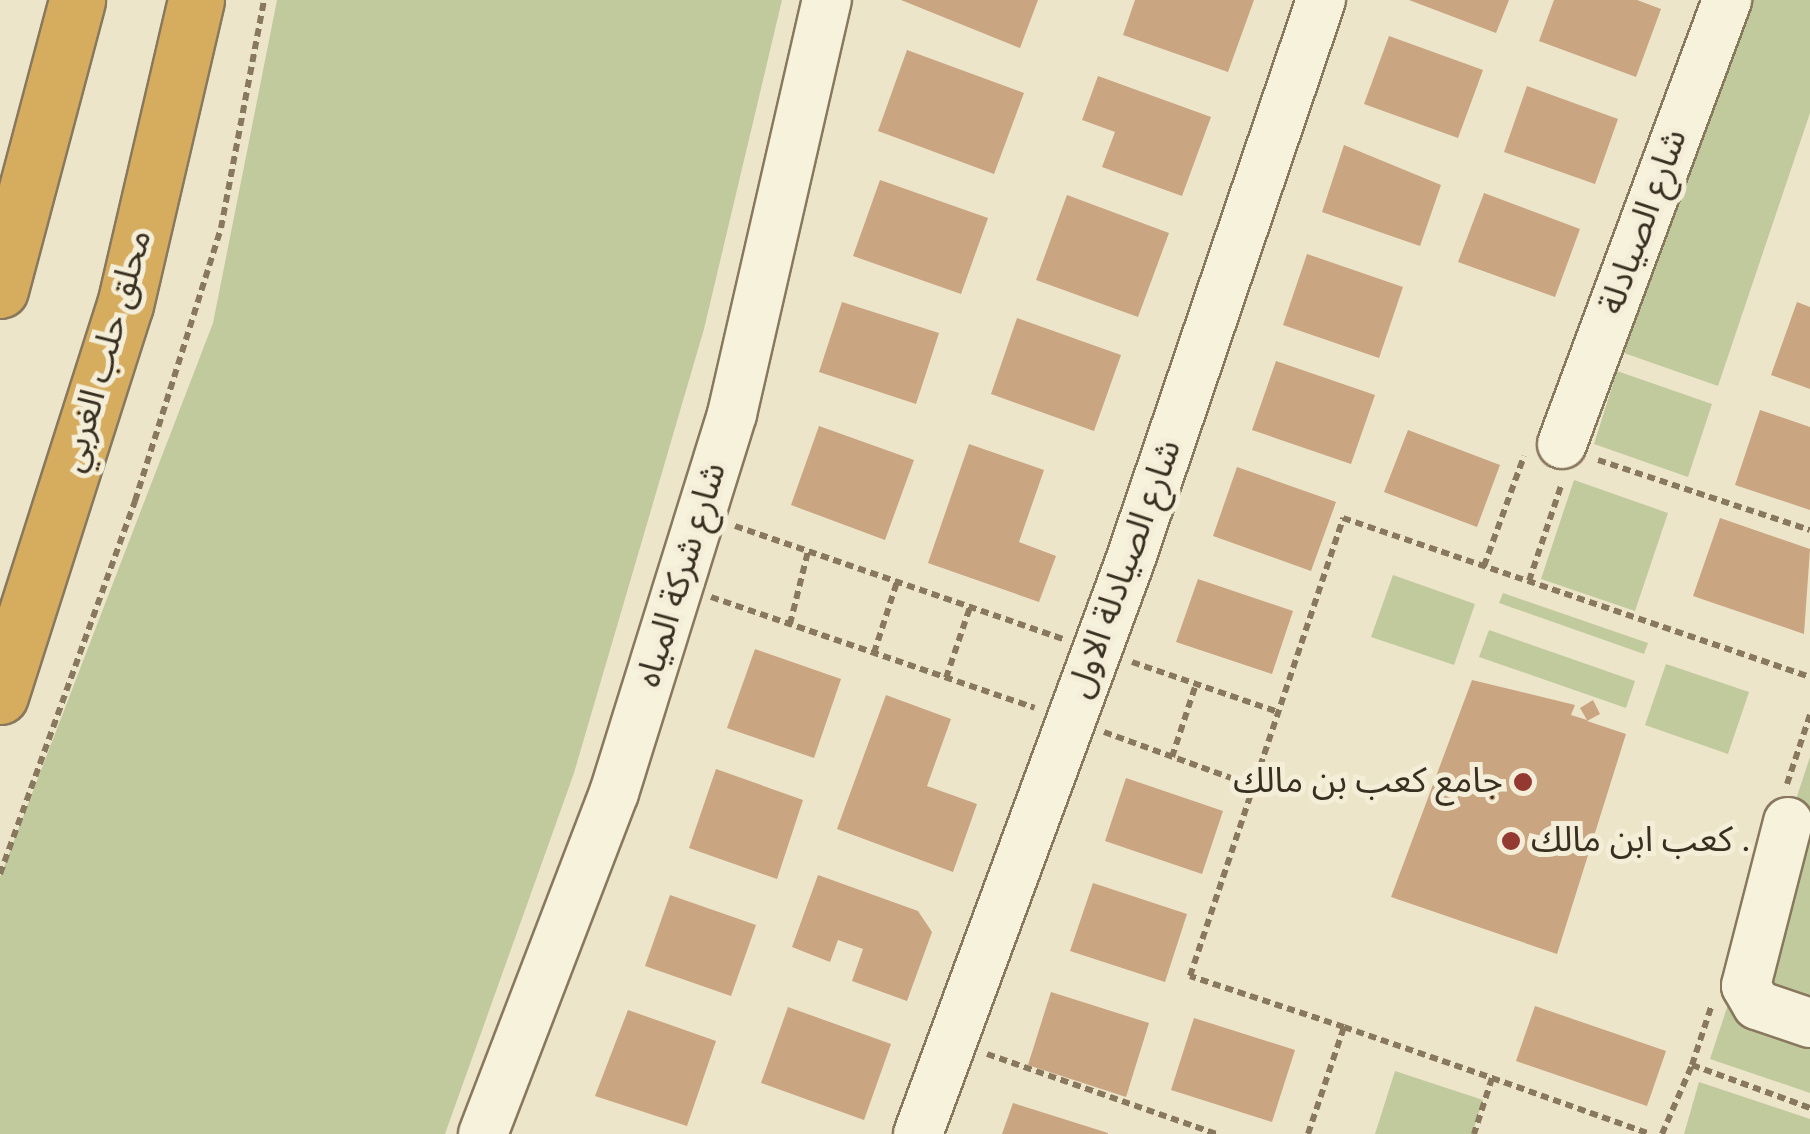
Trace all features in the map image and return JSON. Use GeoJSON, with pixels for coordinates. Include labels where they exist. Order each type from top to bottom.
{"type":"FeatureCollection","features":[{"type":"Feature","properties":{"kind":"highway"},"geometry":{"type":"LineString","coordinates":[[0,290],[76,0]]}},
{"type":"Feature","properties":{"kind":"highway","name":"محلق حلب الغربي"},"geometry":{"type":"LineString","coordinates":[[0,696],[125,305],[196,0]]}},
{"type":"Feature","properties":{"kind":"street","name":"شارع شركة المياه"},"geometry":{"type":"LineString","coordinates":[[483,1134],[614,793],[701,514],[827,0]]}},
{"type":"Feature","properties":{"kind":"street","name":"شارع الصيادلة الاول"},"geometry":{"type":"LineString","coordinates":[[918,1134],[1097,650],[1321,0]]}},
{"type":"Feature","properties":{"kind":"street","name":"شارع الصيادلة"},"geometry":{"type":"LineString","coordinates":[[1566,452],[1727,0]]}},
{"type":"Feature","properties":{"kind":"street"},"geometry":{"type":"LineString","coordinates":[[1788,822],[1746,986],[1757,1005],[1810,1023]]}},
{"type":"Feature","properties":{"kind":"path"},"geometry":{"type":"LineString","coordinates":[[0,874],[215,246],[264,0]]}},
{"type":"Feature","properties":{"kind":"path"},"geometry":{"type":"LineString","coordinates":[[1484,566],[1525,454],[1566,452],[1608,460],[1810,530]]}},
{"type":"Feature","properties":{"kind":"path"},"geometry":{"type":"LineString","coordinates":[[1529,581],[1566,452]]}},
{"type":"Feature","properties":{"kind":"path"},"geometry":{"type":"LineString","coordinates":[[701,514],[1278,712]]}},
{"type":"Feature","properties":{"kind":"path"},"geometry":{"type":"LineString","coordinates":[[1650,1134],[1190,976],[1343,518],[1810,677]]}},
{"type":"Feature","properties":{"kind":"path"},"geometry":{"type":"LineString","coordinates":[[790,624],[808,551]]}},
{"type":"Feature","properties":{"kind":"path"},"geometry":{"type":"LineString","coordinates":[[874,653],[898,582]]}},
{"type":"Feature","properties":{"kind":"path"},"geometry":{"type":"LineString","coordinates":[[678,586],[1253,786]]}},
{"type":"Feature","properties":{"kind":"path"},"geometry":{"type":"LineString","coordinates":[[946,678],[970,607]]}},
{"type":"Feature","properties":{"kind":"path"},"geometry":{"type":"LineString","coordinates":[[1172,757],[1196,684]]}},
{"type":"Feature","properties":{"kind":"path"},"geometry":{"type":"LineString","coordinates":[[1308,1134],[1344,1028]]}},
{"type":"Feature","properties":{"kind":"path"},"geometry":{"type":"LineString","coordinates":[[952,1042],[1217,1134]]}},
{"type":"Feature","properties":{"kind":"path"},"geometry":{"type":"LineString","coordinates":[[1662,1134],[1692,1064],[1810,1108]]}},
{"type":"Feature","properties":{"kind":"path"},"geometry":{"type":"LineString","coordinates":[[1474,1134],[1492,1078]]}},
{"type":"Feature","properties":{"kind":"green space"},"geometry":{"type":"Polygon","coordinates":[[[277,0],[782,0],[704,329],[574,773],[445,1134],[0,1134],[0,877],[213,323],[277,0]]]}},
{"type":"Feature","properties":{"kind":"green space"},"geometry":{"type":"Polygon","coordinates":[[[1739,0],[1810,0],[1810,113],[1718,386],[1624,353],[1739,0]]]}},
{"type":"Feature","properties":{"kind":"green space"},"geometry":{"type":"Polygon","coordinates":[[[1617,371],[1712,404],[1688,477],[1594,444],[1617,371]]]}},
{"type":"Feature","properties":{"kind":"green space"},"geometry":{"type":"Polygon","coordinates":[[[1574,480],[1668,513],[1635,611],[1541,579],[1574,480]]]}},
{"type":"Feature","properties":{"kind":"green space"},"geometry":{"type":"Polygon","coordinates":[[[1393,575],[1475,604],[1454,665],[1371,637],[1393,575]]]}},
{"type":"Feature","properties":{"kind":"green space"},"geometry":{"type":"Polygon","coordinates":[[[1503,593],[1648,643],[1644,654],[1499,603],[1503,593]]]}},
{"type":"Feature","properties":{"kind":"green space"},"geometry":{"type":"Polygon","coordinates":[[[1489,630],[1635,681],[1626,708],[1479,657],[1489,630]]]}},
{"type":"Feature","properties":{"kind":"green space"},"geometry":{"type":"Polygon","coordinates":[[[1666,664],[1749,692],[1728,754],[1645,725],[1666,664]]]}},
{"type":"Feature","properties":{"kind":"green space"},"geometry":{"type":"Polygon","coordinates":[[[1810,757],[1810,1093],[1710,1059],[1810,757]]]}},
{"type":"Feature","properties":{"kind":"green space"},"geometry":{"type":"Polygon","coordinates":[[[1395,1071],[1483,1100],[1472,1134],[1375,1134],[1395,1071]]]}},
{"type":"Feature","properties":{"kind":"green space"},"geometry":{"type":"Polygon","coordinates":[[[1699,1082],[1810,1119],[1810,1134],[1684,1134],[1699,1082]]]}},
{"type":"Feature","properties":{"kind":"building"},"geometry":{"type":"Polygon","coordinates":[[[901,0],[1038,0],[1020,48],[901,0]]]}},
{"type":"Feature","properties":{"kind":"building"},"geometry":{"type":"Polygon","coordinates":[[[1135,0],[1254,0],[1228,72],[1123,35],[1135,0]]]}},
{"type":"Feature","properties":{"kind":"building"},"geometry":{"type":"Polygon","coordinates":[[[1409,0],[1509,0],[1496,33],[1409,0]]]}},
{"type":"Feature","properties":{"kind":"building"},"geometry":{"type":"Polygon","coordinates":[[[1554,0],[1637,0],[1661,9],[1636,77],[1539,41],[1554,0]]]}},
{"type":"Feature","properties":{"kind":"building"},"geometry":{"type":"Polygon","coordinates":[[[1389,36],[1483,70],[1458,138],[1364,104],[1389,36]]]}},
{"type":"Feature","properties":{"kind":"building"},"geometry":{"type":"Polygon","coordinates":[[[907,50],[1024,93],[994,174],[878,131],[907,50]]]}},
{"type":"Feature","properties":{"kind":"building"},"geometry":{"type":"Polygon","coordinates":[[[1098,76],[1211,117],[1182,196],[1102,167],[1115,132],[1082,120],[1098,76]]]}},
{"type":"Feature","properties":{"kind":"building"},"geometry":{"type":"Polygon","coordinates":[[[1527,86],[1618,119],[1595,184],[1504,152],[1527,86]]]}},
{"type":"Feature","properties":{"kind":"building"},"geometry":{"type":"Polygon","coordinates":[[[1344,145],[1441,185],[1420,246],[1322,212],[1344,145]]]}},
{"type":"Feature","properties":{"kind":"building"},"geometry":{"type":"Polygon","coordinates":[[[880,180],[988,218],[961,294],[853,256],[880,180]]]}},
{"type":"Feature","properties":{"kind":"building"},"geometry":{"type":"Polygon","coordinates":[[[1484,193],[1580,229],[1555,297],[1458,262],[1484,193]]]}},
{"type":"Feature","properties":{"kind":"building"},"geometry":{"type":"Polygon","coordinates":[[[1067,195],[1169,233],[1138,317],[1036,280],[1067,195]]]}},
{"type":"Feature","properties":{"kind":"building"},"geometry":{"type":"Polygon","coordinates":[[[1307,254],[1403,287],[1379,358],[1283,325],[1307,254]]]}},
{"type":"Feature","properties":{"kind":"building"},"geometry":{"type":"Polygon","coordinates":[[[842,302],[939,333],[916,404],[819,372],[842,302]]]}},
{"type":"Feature","properties":{"kind":"building"},"geometry":{"type":"Polygon","coordinates":[[[1797,302],[1810,307],[1810,389],[1771,375],[1797,302]]]}},
{"type":"Feature","properties":{"kind":"building"},"geometry":{"type":"Polygon","coordinates":[[[1017,318],[1121,355],[1094,431],[991,394],[1017,318]]]}},
{"type":"Feature","properties":{"kind":"building"},"geometry":{"type":"Polygon","coordinates":[[[1276,361],[1375,395],[1351,464],[1252,430],[1276,361]]]}},
{"type":"Feature","properties":{"kind":"building"},"geometry":{"type":"Polygon","coordinates":[[[1760,410],[1810,427],[1810,510],[1735,485],[1760,410]]]}},
{"type":"Feature","properties":{"kind":"building"},"geometry":{"type":"Polygon","coordinates":[[[819,426],[914,460],[885,540],[791,505],[819,426]]]}},
{"type":"Feature","properties":{"kind":"building"},"geometry":{"type":"Polygon","coordinates":[[[1408,430],[1500,465],[1477,527],[1384,492],[1408,430]]]}},
{"type":"Feature","properties":{"kind":"building"},"geometry":{"type":"Polygon","coordinates":[[[969,444],[1044,470],[1019,542],[1056,556],[1039,602],[928,563],[969,444]]]}},
{"type":"Feature","properties":{"kind":"building"},"geometry":{"type":"Polygon","coordinates":[[[1237,467],[1336,502],[1311,571],[1213,536],[1237,467]]]}},
{"type":"Feature","properties":{"kind":"building"},"geometry":{"type":"Polygon","coordinates":[[[1720,518],[1810,549],[1804,634],[1693,596],[1720,518]]]}},
{"type":"Feature","properties":{"kind":"building"},"geometry":{"type":"Polygon","coordinates":[[[1198,579],[1293,611],[1272,674],[1176,642],[1198,579]]]}},
{"type":"Feature","properties":{"kind":"building"},"geometry":{"type":"Polygon","coordinates":[[[755,649],[841,679],[814,758],[727,728],[755,649]]]}},
{"type":"Feature","properties":{"kind":"building","name":"جامع كعب بن مالك"},"geometry":{"type":"Polygon","coordinates":[[[1472,680],[1575,705],[1571,715],[1587,720],[1580,708],[1593,700],[1600,714],[1587,721],[1626,734],[1557,954],[1391,897],[1472,680]]]}},
{"type":"Feature","properties":{"kind":"building"},"geometry":{"type":"Polygon","coordinates":[[[886,695],[951,719],[927,786],[977,804],[953,872],[837,829],[886,695]]]}},
{"type":"Feature","properties":{"kind":"building"},"geometry":{"type":"Polygon","coordinates":[[[716,769],[803,800],[777,879],[689,848],[716,769]]]}},
{"type":"Feature","properties":{"kind":"building"},"geometry":{"type":"Polygon","coordinates":[[[1126,778],[1223,811],[1202,874],[1105,841],[1126,778]]]}},
{"type":"Feature","properties":{"kind":"building"},"geometry":{"type":"Polygon","coordinates":[[[818,875],[918,911],[932,932],[907,1001],[852,981],[863,949],[838,940],[830,962],[792,947],[818,875]]]}},
{"type":"Feature","properties":{"kind":"building"},"geometry":{"type":"Polygon","coordinates":[[[1093,883],[1187,914],[1165,982],[1070,951],[1093,883]]]}},
{"type":"Feature","properties":{"kind":"building"},"geometry":{"type":"Polygon","coordinates":[[[670,895],[756,925],[731,996],[645,966],[670,895]]]}},
{"type":"Feature","properties":{"kind":"building"},"geometry":{"type":"Polygon","coordinates":[[[1051,992],[1149,1023],[1126,1097],[1028,1065],[1051,992]]]}},
{"type":"Feature","properties":{"kind":"building"},"geometry":{"type":"Polygon","coordinates":[[[1535,1006],[1666,1051],[1647,1106],[1516,1061],[1535,1006]]]}},
{"type":"Feature","properties":{"kind":"building"},"geometry":{"type":"Polygon","coordinates":[[[788,1007],[891,1044],[864,1120],[761,1083],[788,1007]]]}},
{"type":"Feature","properties":{"kind":"building"},"geometry":{"type":"Polygon","coordinates":[[[628,1010],[716,1041],[687,1126],[595,1096],[628,1010]]]}},
{"type":"Feature","properties":{"kind":"building"},"geometry":{"type":"Polygon","coordinates":[[[1194,1018],[1295,1050],[1272,1122],[1171,1090],[1194,1018]]]}},
{"type":"Feature","properties":{"kind":"building"},"geometry":{"type":"Polygon","coordinates":[[[1013,1103],[1108,1133],[1108,1134],[1002,1134],[1013,1103]]]}},
{"type":"Feature","properties":{"kind":"place","name":"جامع كعب بن مالك"},"geometry":{"type":"Point","coordinates":[1523,782]}},
{"type":"Feature","properties":{"kind":"place","name":"كعب ابن مالك ."},"geometry":{"type":"Point","coordinates":[1511,841]}}]}
